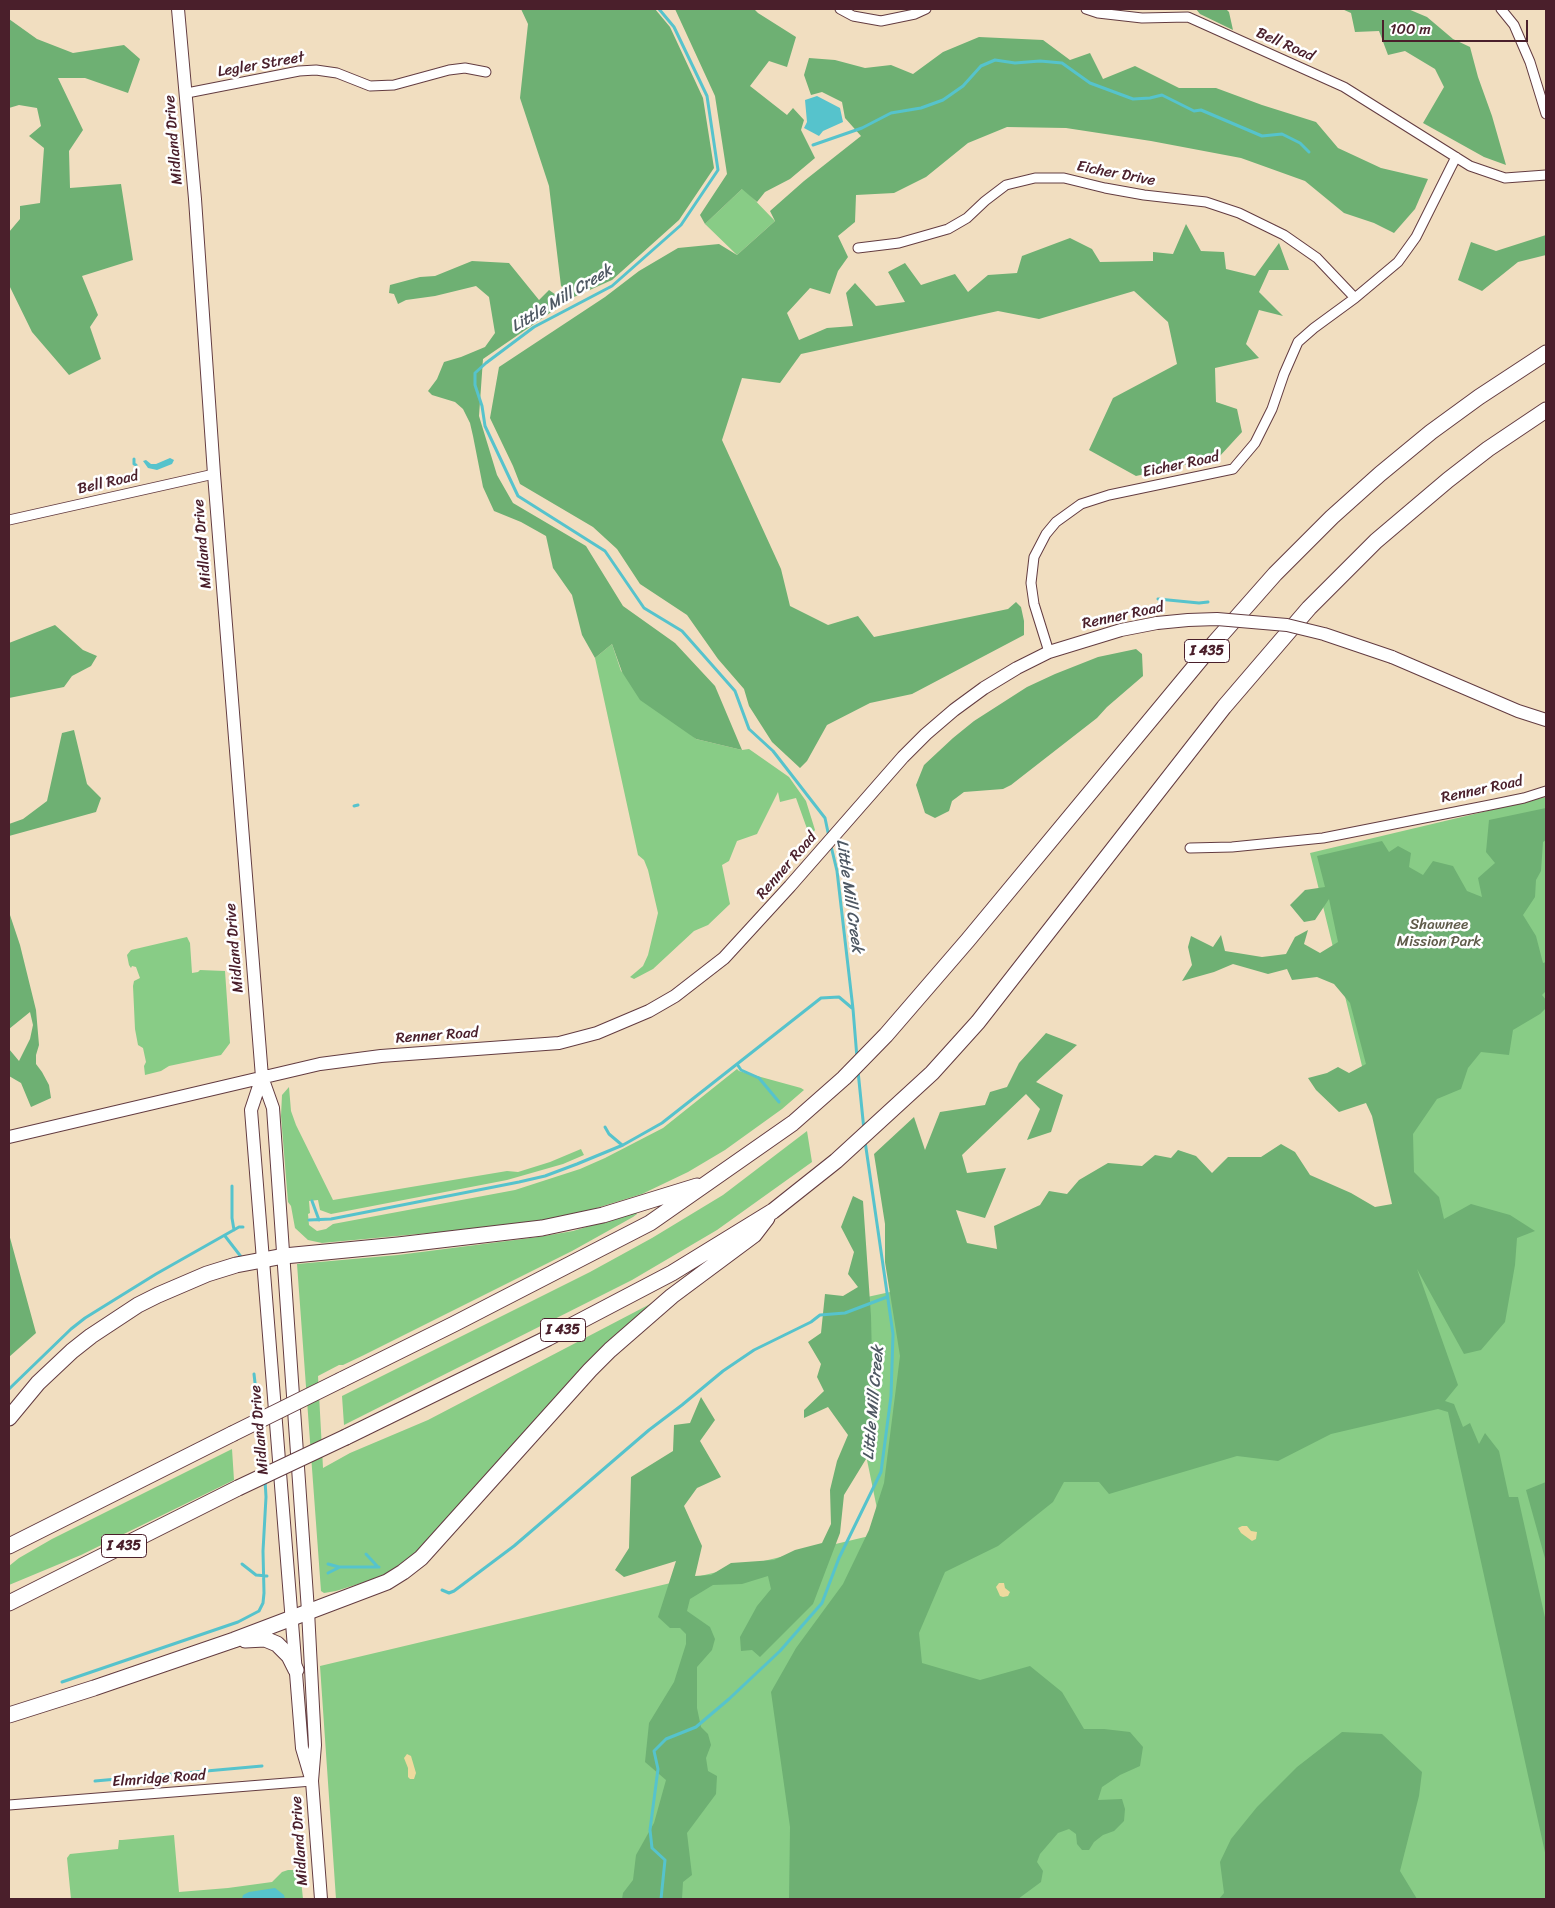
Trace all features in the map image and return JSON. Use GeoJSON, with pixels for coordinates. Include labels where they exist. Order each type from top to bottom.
{"type":"FeatureCollection","features":[{"type":"Feature","properties":{"kind":"highway","name":"I 435"},"geometry":{"type":"LineString","coordinates":[[9,1546],[454,1324],[650,1223],[793,1122],[844,1078],[917,1000],[1215,642],[1274,574],[1332,517],[1431,432],[1479,397],[1546,353]]}},
{"type":"Feature","properties":{"kind":"highway","name":"I 435"},"geometry":{"type":"LineString","coordinates":[[9,1604],[238,1488],[346,1437],[633,1294],[672,1273],[773,1211],[798,1192],[849,1150],[932,1073],[978,1022],[1224,707],[1309,608],[1376,541],[1448,480],[1488,449],[1546,410]]}},
{"type":"Feature","properties":{"kind":"highway"},"geometry":{"type":"LineString","coordinates":[[9,1418],[52,1369],[72,1351],[113,1320],[190,1280],[236,1265],[284,1256],[438,1241],[542,1228],[603,1215],[711,1181]]}},
{"type":"Feature","properties":{"kind":"highway"},"geometry":{"type":"LineString","coordinates":[[9,1715],[234,1640],[387,1582],[403,1572],[421,1558],[590,1370],[672,1296],[754,1235],[773,1211]]}},
{"type":"Feature","properties":{"kind":"highway"},"geometry":{"type":"LineString","coordinates":[[234,1640],[259,1639],[272,1641],[284,1650],[296,1670]]}},
{"type":"Feature","properties":{"kind":"main road","name":"Midland Drive"},"geometry":{"type":"LineString","coordinates":[[178,9],[187,93],[214,474],[262,1077],[273,1108],[308,1611],[315,1745],[312,1781],[321,1899]]}},
{"type":"Feature","properties":{"kind":"main road","name":"Renner Road"},"geometry":{"type":"LineString","coordinates":[[9,1137],[320,1064],[381,1056],[559,1043],[597,1033],[649,1011],[675,996],[724,958],[790,886],[875,788],[926,734],[954,710],[984,688],[1017,668],[1049,652],[1121,630],[1157,623],[1217,619],[1287,625],[1324,634],[1392,657],[1518,711],[1546,720]]}},
{"type":"Feature","properties":{"kind":"main road","name":"Midland Drive"},"geometry":{"type":"LineString","coordinates":[[262,1077],[251,1110],[302,1748],[312,1781]]}},
{"type":"Feature","properties":{"kind":"street"},"geometry":{"type":"LineString","coordinates":[[840,9],[853,16],[881,20],[915,14],[926,9]]}},
{"type":"Feature","properties":{"kind":"street","name":"Bell Road"},"geometry":{"type":"LineString","coordinates":[[1086,9],[1098,13],[1142,18],[1188,18],[1344,87],[1470,166],[1504,178],[1546,175]]}},
{"type":"Feature","properties":{"kind":"street"},"geometry":{"type":"LineString","coordinates":[[1501,9],[1514,25],[1530,62],[1546,114]]}},
{"type":"Feature","properties":{"kind":"street","name":"Legler Street"},"geometry":{"type":"LineString","coordinates":[[187,93],[307,70],[337,73],[370,86],[394,85],[449,70],[465,68],[486,72]]}},
{"type":"Feature","properties":{"kind":"street","name":"Eicher Road"},"geometry":{"type":"LineString","coordinates":[[1049,652],[1034,604],[1031,583],[1032,570],[1039,546],[1056,522],[1081,504],[1110,495],[1233,469],[1255,443],[1272,409],[1298,342],[1398,262],[1416,237],[1456,157]]}},
{"type":"Feature","properties":{"kind":"street","name":"Eicher Drive"},"geometry":{"type":"LineString","coordinates":[[858,248],[899,243],[948,229],[966,218],[984,201],[1006,185],[1034,178],[1064,178],[1144,195],[1206,202],[1239,213],[1284,235],[1317,258],[1355,298]]}},
{"type":"Feature","properties":{"kind":"street","name":"Bell Road"},"geometry":{"type":"LineString","coordinates":[[9,520],[214,474]]}},
{"type":"Feature","properties":{"kind":"street","name":"Renner Road"},"geometry":{"type":"LineString","coordinates":[[1190,848],[1277,843],[1353,833],[1515,800],[1546,791]]}},
{"type":"Feature","properties":{"kind":"street","name":"Elmridge Road"},"geometry":{"type":"LineString","coordinates":[[9,1805],[312,1781]]}},
{"type":"Feature","properties":{"kind":"green space"},"geometry":{"type":"Polygon","coordinates":[[[521,9],[655,9],[670,27],[703,98],[714,168],[679,220],[612,280],[574,297],[561,286],[549,186],[520,98],[528,24],[521,9]]]}},
{"type":"Feature","properties":{"kind":"green space"},"geometry":{"type":"Polygon","coordinates":[[[675,9],[754,9],[796,37],[787,67],[769,61],[750,86],[787,115],[793,108],[804,120],[801,130],[815,158],[790,179],[765,192],[757,202],[742,189],[705,224],[700,215],[727,174],[715,96],[675,9]]]}},
{"type":"Feature","properties":{"kind":"green space"},"geometry":{"type":"Polygon","coordinates":[[[1196,9],[1226,9],[1229,12],[1233,30],[1200,14],[1196,9]]]}},
{"type":"Feature","properties":{"kind":"green space"},"geometry":{"type":"Polygon","coordinates":[[[1342,9],[1408,9],[1427,17],[1453,39],[1470,47],[1506,165],[1484,157],[1423,123],[1444,87],[1435,69],[1405,51],[1388,55],[1379,31],[1355,32],[1351,13],[1342,9]]]}},
{"type":"Feature","properties":{"kind":"green space"},"geometry":{"type":"Polygon","coordinates":[[[9,19],[37,39],[73,53],[124,45],[140,59],[128,93],[85,78],[58,78],[83,130],[69,151],[70,188],[121,184],[133,260],[82,276],[98,315],[90,327],[101,359],[69,375],[32,332],[9,285],[9,232],[20,219],[20,206],[40,203],[44,148],[29,136],[41,126],[37,108],[19,105],[9,108],[9,19]]]}},
{"type":"Feature","properties":{"kind":"green space"},"geometry":{"type":"Polygon","coordinates":[[[979,37],[1043,40],[1070,60],[1090,53],[1103,79],[1135,66],[1179,88],[1216,88],[1316,122],[1338,148],[1381,168],[1428,179],[1415,209],[1394,233],[1374,223],[1344,213],[1305,181],[1241,158],[1151,141],[1066,128],[1007,127],[968,143],[926,177],[894,193],[856,195],[855,222],[838,236],[848,257],[838,271],[830,294],[810,288],[787,313],[799,340],[827,328],[853,326],[846,293],[855,283],[876,306],[905,302],[888,272],[905,263],[921,285],[955,274],[968,292],[988,275],[1017,273],[1022,256],[1070,238],[1092,249],[1100,262],[1153,261],[1153,252],[1173,254],[1186,224],[1201,251],[1224,252],[1226,269],[1255,276],[1279,243],[1289,270],[1269,270],[1259,292],[1283,316],[1259,310],[1246,344],[1259,358],[1215,368],[1216,402],[1237,409],[1242,432],[1219,457],[1136,476],[1089,450],[1113,398],[1177,364],[1168,322],[1134,291],[1039,319],[998,311],[801,354],[780,383],[742,378],[722,440],[781,569],[790,606],[828,625],[858,616],[874,637],[1008,609],[1016,602],[1021,607],[1024,621],[1024,635],[912,694],[870,703],[827,725],[807,761],[800,768],[772,742],[749,706],[744,689],[718,659],[687,615],[640,584],[617,549],[593,527],[520,484],[490,418],[499,367],[605,297],[639,271],[678,248],[719,244],[737,255],[775,221],[770,211],[804,181],[861,136],[845,118],[842,102],[822,92],[811,95],[804,75],[809,58],[835,60],[865,68],[891,65],[913,74],[943,52],[979,37]]]}},
{"type":"Feature","properties":{"kind":"green space"},"geometry":{"type":"Polygon","coordinates":[[[743,188],[775,221],[737,255],[705,224],[743,188]]]}},
{"type":"Feature","properties":{"kind":"green space"},"geometry":{"type":"Polygon","coordinates":[[[1546,235],[1546,255],[1518,262],[1482,291],[1458,280],[1471,242],[1496,251],[1546,235]]]}},
{"type":"Feature","properties":{"kind":"green space"},"geometry":{"type":"Polygon","coordinates":[[[472,261],[509,263],[539,300],[549,290],[566,302],[483,359],[479,416],[497,475],[513,503],[586,546],[623,606],[675,643],[715,686],[742,750],[696,739],[640,700],[622,672],[612,644],[595,658],[582,635],[572,595],[553,568],[546,536],[521,522],[494,511],[483,487],[470,423],[463,409],[455,402],[432,395],[428,391],[437,379],[444,362],[485,347],[495,333],[489,297],[476,286],[435,296],[406,300],[398,304],[394,294],[389,293],[390,285],[420,277],[435,276],[472,261]]]}},
{"type":"Feature","properties":{"kind":"green space"},"geometry":{"type":"Polygon","coordinates":[[[55,625],[83,650],[97,656],[91,666],[72,676],[64,687],[9,698],[9,643],[55,625]]]}},
{"type":"Feature","properties":{"kind":"green space"},"geometry":{"type":"Polygon","coordinates":[[[612,644],[621,671],[696,739],[742,750],[749,749],[789,777],[806,801],[815,830],[810,837],[796,798],[780,802],[778,792],[757,834],[737,841],[729,861],[722,865],[730,904],[708,925],[694,931],[653,969],[634,979],[630,977],[643,966],[648,955],[658,913],[648,870],[644,860],[638,855],[595,658],[612,644]]]}},
{"type":"Feature","properties":{"kind":"green space"},"geometry":{"type":"Polygon","coordinates":[[[1136,649],[1142,654],[1143,676],[1097,718],[1011,785],[1003,789],[964,792],[952,801],[949,811],[935,818],[925,813],[916,785],[924,765],[974,721],[1027,687],[1055,674],[1098,657],[1136,649]]]}},
{"type":"Feature","properties":{"kind":"green space"},"geometry":{"type":"Polygon","coordinates":[[[74,730],[87,784],[101,798],[96,812],[9,836],[9,824],[23,819],[47,801],[62,733],[74,730]]]}},
{"type":"Feature","properties":{"kind":"green space","name":"Shawnee Mission Park"},"geometry":{"type":"Polygon","coordinates":[[[1546,797],[1546,1899],[336,1899],[320,1666],[882,1533],[835,1304],[982,1272],[1403,1234],[1310,853],[1546,797]]]}},
{"type":"Feature","properties":{"kind":"green space","name":"Shawnee Mission Park"},"geometry":{"type":"Polygon","coordinates":[[[1546,808],[1546,840],[1543,842],[1541,871],[1536,880],[1535,897],[1523,915],[1536,936],[1543,963],[1546,962],[1546,991],[1542,995],[1546,1000],[1546,1008],[1540,1014],[1513,1030],[1509,1055],[1481,1052],[1468,1068],[1461,1089],[1437,1099],[1413,1134],[1414,1172],[1439,1197],[1444,1219],[1471,1204],[1510,1215],[1535,1231],[1517,1238],[1515,1265],[1505,1322],[1481,1350],[1464,1354],[1417,1269],[1458,1385],[1445,1401],[1454,1404],[1463,1427],[1470,1423],[1479,1444],[1485,1433],[1499,1451],[1509,1497],[1518,1497],[1546,1622],[1546,1857],[1448,1412],[1438,1409],[1331,1434],[1278,1461],[1237,1456],[1109,1494],[1099,1482],[1064,1482],[1053,1502],[998,1546],[945,1572],[919,1633],[922,1663],[980,1680],[1030,1666],[1062,1692],[1084,1729],[1130,1732],[1143,1747],[1140,1766],[1120,1775],[1102,1787],[1098,1800],[1122,1799],[1125,1809],[1124,1821],[1114,1831],[1103,1835],[1094,1842],[1089,1850],[1082,1850],[1077,1844],[1076,1834],[1069,1829],[1058,1833],[1040,1854],[1037,1862],[1043,1871],[1041,1882],[1018,1899],[789,1899],[790,1827],[771,1692],[796,1648],[843,1584],[869,1530],[884,1483],[900,1356],[885,1262],[885,1224],[874,1154],[914,1117],[925,1150],[940,1112],[985,1105],[990,1092],[1007,1087],[1019,1063],[1046,1033],[1077,1045],[1036,1082],[1063,1095],[1051,1132],[1027,1140],[1040,1109],[1026,1094],[962,1155],[967,1173],[1006,1168],[985,1218],[956,1210],[967,1243],[997,1249],[994,1226],[1040,1205],[1049,1191],[1067,1194],[1079,1180],[1108,1163],[1142,1166],[1155,1155],[1171,1158],[1178,1150],[1196,1156],[1212,1173],[1228,1157],[1261,1157],[1281,1144],[1295,1152],[1310,1175],[1351,1193],[1375,1207],[1392,1204],[1372,1116],[1366,1103],[1339,1112],[1316,1090],[1308,1078],[1327,1073],[1338,1067],[1349,1073],[1366,1064],[1350,1003],[1334,984],[1317,977],[1292,980],[1287,969],[1268,974],[1233,964],[1214,972],[1182,981],[1192,965],[1188,947],[1191,936],[1213,947],[1221,935],[1225,951],[1262,957],[1286,954],[1295,937],[1308,930],[1304,944],[1320,953],[1338,942],[1329,899],[1315,920],[1304,922],[1290,905],[1305,890],[1325,887],[1317,856],[1382,841],[1389,852],[1398,846],[1411,853],[1409,867],[1423,875],[1433,861],[1453,866],[1467,891],[1482,897],[1478,878],[1495,863],[1486,852],[1489,820],[1546,808]]]}},
{"type":"Feature","properties":{"kind":"green space"},"geometry":{"type":"Polygon","coordinates":[[[9,912],[20,945],[36,1010],[39,1045],[36,1064],[49,1085],[51,1098],[31,1107],[21,1083],[9,1076],[9,1049],[19,1061],[30,1039],[33,1025],[30,1012],[9,1029],[9,912]]]}},
{"type":"Feature","properties":{"kind":"green space"},"geometry":{"type":"Polygon","coordinates":[[[187,937],[190,943],[192,973],[200,970],[225,971],[230,1043],[221,1055],[169,1066],[161,1071],[145,1075],[144,1066],[146,1062],[143,1048],[138,1045],[135,1029],[133,986],[134,981],[140,978],[136,967],[132,966],[131,968],[129,965],[127,955],[131,950],[187,937]]]}},
{"type":"Feature","properties":{"kind":"green space"},"geometry":{"type":"Polygon","coordinates":[[[737,1069],[804,1090],[782,1109],[725,1150],[688,1172],[642,1194],[574,1215],[515,1225],[322,1243],[308,1240],[295,1228],[291,1206],[288,1202],[281,1116],[282,1095],[289,1087],[291,1111],[296,1125],[333,1200],[507,1171],[518,1172],[550,1162],[581,1149],[584,1155],[563,1164],[507,1180],[331,1214],[320,1210],[318,1200],[309,1201],[309,1225],[317,1231],[326,1229],[333,1224],[515,1190],[580,1169],[663,1128],[737,1069]]]}},
{"type":"Feature","properties":{"kind":"green space"},"geometry":{"type":"Polygon","coordinates":[[[807,1131],[812,1162],[717,1230],[632,1280],[344,1425],[342,1396],[590,1272],[652,1238],[723,1195],[807,1131]]]}},
{"type":"Feature","properties":{"kind":"green space"},"geometry":{"type":"Polygon","coordinates":[[[853,1196],[863,1201],[871,1316],[874,1446],[844,1495],[840,1533],[813,1604],[760,1657],[752,1650],[741,1651],[740,1637],[757,1606],[771,1589],[768,1576],[742,1584],[713,1585],[690,1599],[687,1611],[710,1627],[715,1639],[712,1650],[697,1667],[697,1708],[701,1727],[708,1734],[711,1745],[706,1758],[708,1771],[717,1776],[716,1794],[687,1833],[692,1875],[683,1882],[682,1899],[622,1899],[623,1893],[633,1880],[636,1855],[654,1823],[666,1780],[645,1762],[649,1723],[674,1682],[686,1644],[686,1634],[680,1628],[670,1628],[658,1617],[676,1561],[624,1577],[615,1570],[629,1548],[631,1477],[673,1451],[674,1425],[690,1423],[701,1397],[715,1420],[700,1441],[721,1477],[697,1488],[684,1506],[702,1546],[695,1576],[711,1575],[731,1563],[774,1560],[795,1550],[822,1543],[831,1524],[830,1490],[837,1461],[848,1435],[828,1407],[804,1418],[804,1410],[824,1391],[817,1377],[821,1364],[808,1342],[821,1333],[825,1294],[843,1296],[858,1287],[848,1274],[854,1252],[841,1227],[853,1196]]]}},
{"type":"Feature","properties":{"kind":"green space"},"geometry":{"type":"Polygon","coordinates":[[[636,1212],[637,1214],[633,1217],[572,1251],[318,1376],[323,1468],[350,1453],[428,1420],[654,1302],[411,1557],[387,1575],[336,1591],[324,1593],[321,1591],[297,1264],[398,1255],[538,1237],[573,1231],[636,1212]]]}},
{"type":"Feature","properties":{"kind":"green space"},"geometry":{"type":"Polygon","coordinates":[[[9,1234],[36,1333],[9,1357],[9,1234]]]}},
{"type":"Feature","properties":{"kind":"green space"},"geometry":{"type":"Polygon","coordinates":[[[232,1449],[234,1480],[81,1555],[9,1585],[9,1566],[19,1558],[52,1539],[232,1449]]]}},
{"type":"Feature","properties":{"kind":"green space"},"geometry":{"type":"Polygon","coordinates":[[[1546,1482],[1546,1562],[1526,1490],[1546,1482]]]}},
{"type":"Feature","properties":{"kind":"green space"},"geometry":{"type":"Polygon","coordinates":[[[1342,1732],[1382,1734],[1422,1772],[1419,1796],[1400,1871],[1417,1899],[1219,1899],[1224,1893],[1220,1862],[1231,1839],[1257,1807],[1297,1767],[1342,1732]]]}},
{"type":"Feature","properties":{"kind":"green space"},"geometry":{"type":"Polygon","coordinates":[[[174,1835],[179,1892],[272,1882],[282,1872],[300,1870],[303,1899],[71,1899],[67,1858],[70,1854],[118,1849],[119,1840],[174,1835]]]}},
{"type":"Feature","properties":{"kind":"sand"},"geometry":{"type":"Polygon","coordinates":[[[1247,1526],[1251,1531],[1257,1532],[1256,1539],[1252,1541],[1241,1533],[1238,1528],[1247,1526]]]}},
{"type":"Feature","properties":{"kind":"sand"},"geometry":{"type":"Polygon","coordinates":[[[999,1583],[1004,1583],[1005,1588],[1010,1592],[1008,1596],[1000,1596],[996,1587],[999,1583]]]}},
{"type":"Feature","properties":{"kind":"sand"},"geometry":{"type":"Polygon","coordinates":[[[407,1754],[411,1756],[416,1773],[414,1779],[408,1777],[408,1768],[404,1758],[407,1754]]]}},
{"type":"Feature","properties":{"kind":"water"},"geometry":{"type":"Polygon","coordinates":[[[817,96],[840,108],[843,122],[823,131],[819,136],[804,128],[807,122],[805,100],[817,96]]]}},
{"type":"Feature","properties":{"kind":"water"},"geometry":{"type":"Polygon","coordinates":[[[170,458],[174,460],[172,464],[157,470],[148,468],[143,461],[146,460],[151,464],[156,464],[170,458]]]}},
{"type":"Feature","properties":{"kind":"water"},"geometry":{"type":"Polygon","coordinates":[[[275,1888],[284,1895],[285,1899],[242,1899],[243,1895],[249,1892],[275,1888]]]}},
{"type":"Feature","properties":{"kind":"waterway","name":"Little Mill Creek"},"geometry":{"type":"LineString","coordinates":[[659,9],[674,27],[707,96],[718,170],[681,225],[612,286],[534,327],[486,363],[475,373],[475,385],[482,406],[485,426],[518,496],[605,551],[644,608],[682,631],[735,691],[749,729],[773,751],[825,818],[829,837]]}},
{"type":"Feature","properties":{"kind":"waterway"},"geometry":{"type":"LineString","coordinates":[[813,145],[862,128],[891,113],[921,108],[943,100],[963,86],[981,66],[995,60],[1015,63],[1040,61],[1062,63],[1090,83],[1133,99],[1162,95],[1194,111],[1201,110],[1262,136],[1282,134],[1300,143],[1309,152]]}},
{"type":"Feature","properties":{"kind":"waterway"},"geometry":{"type":"LineString","coordinates":[[134,459],[134,464],[136,465]]}},
{"type":"Feature","properties":{"kind":"waterway"},"geometry":{"type":"LineString","coordinates":[[1158,599],[1199,603],[1208,602]]}},
{"type":"Feature","properties":{"kind":"waterway"},"geometry":{"type":"LineString","coordinates":[[354,806],[358,805]]}},
{"type":"Feature","properties":{"kind":"waterway","name":"Little Mill Creek"},"geometry":{"type":"LineString","coordinates":[[831,846],[837,871],[857,1058]]}},
{"type":"Feature","properties":{"kind":"waterway"},"geometry":{"type":"LineString","coordinates":[[309,1220],[331,1219],[519,1182],[545,1176],[577,1164],[623,1145],[662,1123],[821,998],[839,997],[852,1008]]}},
{"type":"Feature","properties":{"kind":"waterway"},"geometry":{"type":"LineString","coordinates":[[737,1064],[741,1070],[759,1078],[779,1102]]}},
{"type":"Feature","properties":{"kind":"waterway","name":"Little Mill Creek"},"geometry":{"type":"LineString","coordinates":[[858,1071],[864,1130]]}},
{"type":"Feature","properties":{"kind":"waterway"},"geometry":{"type":"LineString","coordinates":[[605,1127],[609,1134],[622,1145]]}},
{"type":"Feature","properties":{"kind":"waterway","name":"Little Mill Creek"},"geometry":{"type":"LineString","coordinates":[[661,1899],[665,1860],[652,1848],[650,1830],[658,1769],[654,1751],[666,1739],[696,1727],[729,1699],[780,1651],[822,1603],[839,1558],[881,1472],[891,1396],[893,1334],[865,1141]]}},
{"type":"Feature","properties":{"kind":"waterway"},"geometry":{"type":"LineString","coordinates":[[232,1186],[234,1230]]}},
{"type":"Feature","properties":{"kind":"waterway"},"geometry":{"type":"LineString","coordinates":[[312,1201],[319,1220]]}},
{"type":"Feature","properties":{"kind":"waterway"},"geometry":{"type":"LineString","coordinates":[[9,1389],[71,1329],[85,1318],[156,1274],[239,1227],[243,1227]]}},
{"type":"Feature","properties":{"kind":"waterway"},"geometry":{"type":"LineString","coordinates":[[225,1236],[242,1258]]}},
{"type":"Feature","properties":{"kind":"waterway"},"geometry":{"type":"LineString","coordinates":[[442,1590],[449,1593],[454,1591],[514,1546],[649,1430],[723,1371],[754,1350],[811,1322],[820,1315],[845,1313],[887,1297]]}},
{"type":"Feature","properties":{"kind":"waterway"},"geometry":{"type":"LineString","coordinates":[[254,1374],[259,1417]]}},
{"type":"Feature","properties":{"kind":"waterway"},"geometry":{"type":"LineString","coordinates":[[260,1425],[264,1471]]}},
{"type":"Feature","properties":{"kind":"waterway"},"geometry":{"type":"LineString","coordinates":[[62,1682],[238,1622],[259,1611],[263,1603],[264,1593],[265,1480]]}},
{"type":"Feature","properties":{"kind":"waterway"},"geometry":{"type":"LineString","coordinates":[[366,1554],[377,1566]]}},
{"type":"Feature","properties":{"kind":"waterway"},"geometry":{"type":"LineString","coordinates":[[242,1564],[256,1575],[267,1576]]}},
{"type":"Feature","properties":{"kind":"waterway"},"geometry":{"type":"LineString","coordinates":[[328,1564],[339,1567]]}},
{"type":"Feature","properties":{"kind":"waterway"},"geometry":{"type":"LineString","coordinates":[[328,1573],[340,1567],[379,1567]]}},
{"type":"Feature","properties":{"kind":"waterway"},"geometry":{"type":"LineString","coordinates":[[95,1781],[262,1766]]}}]}
